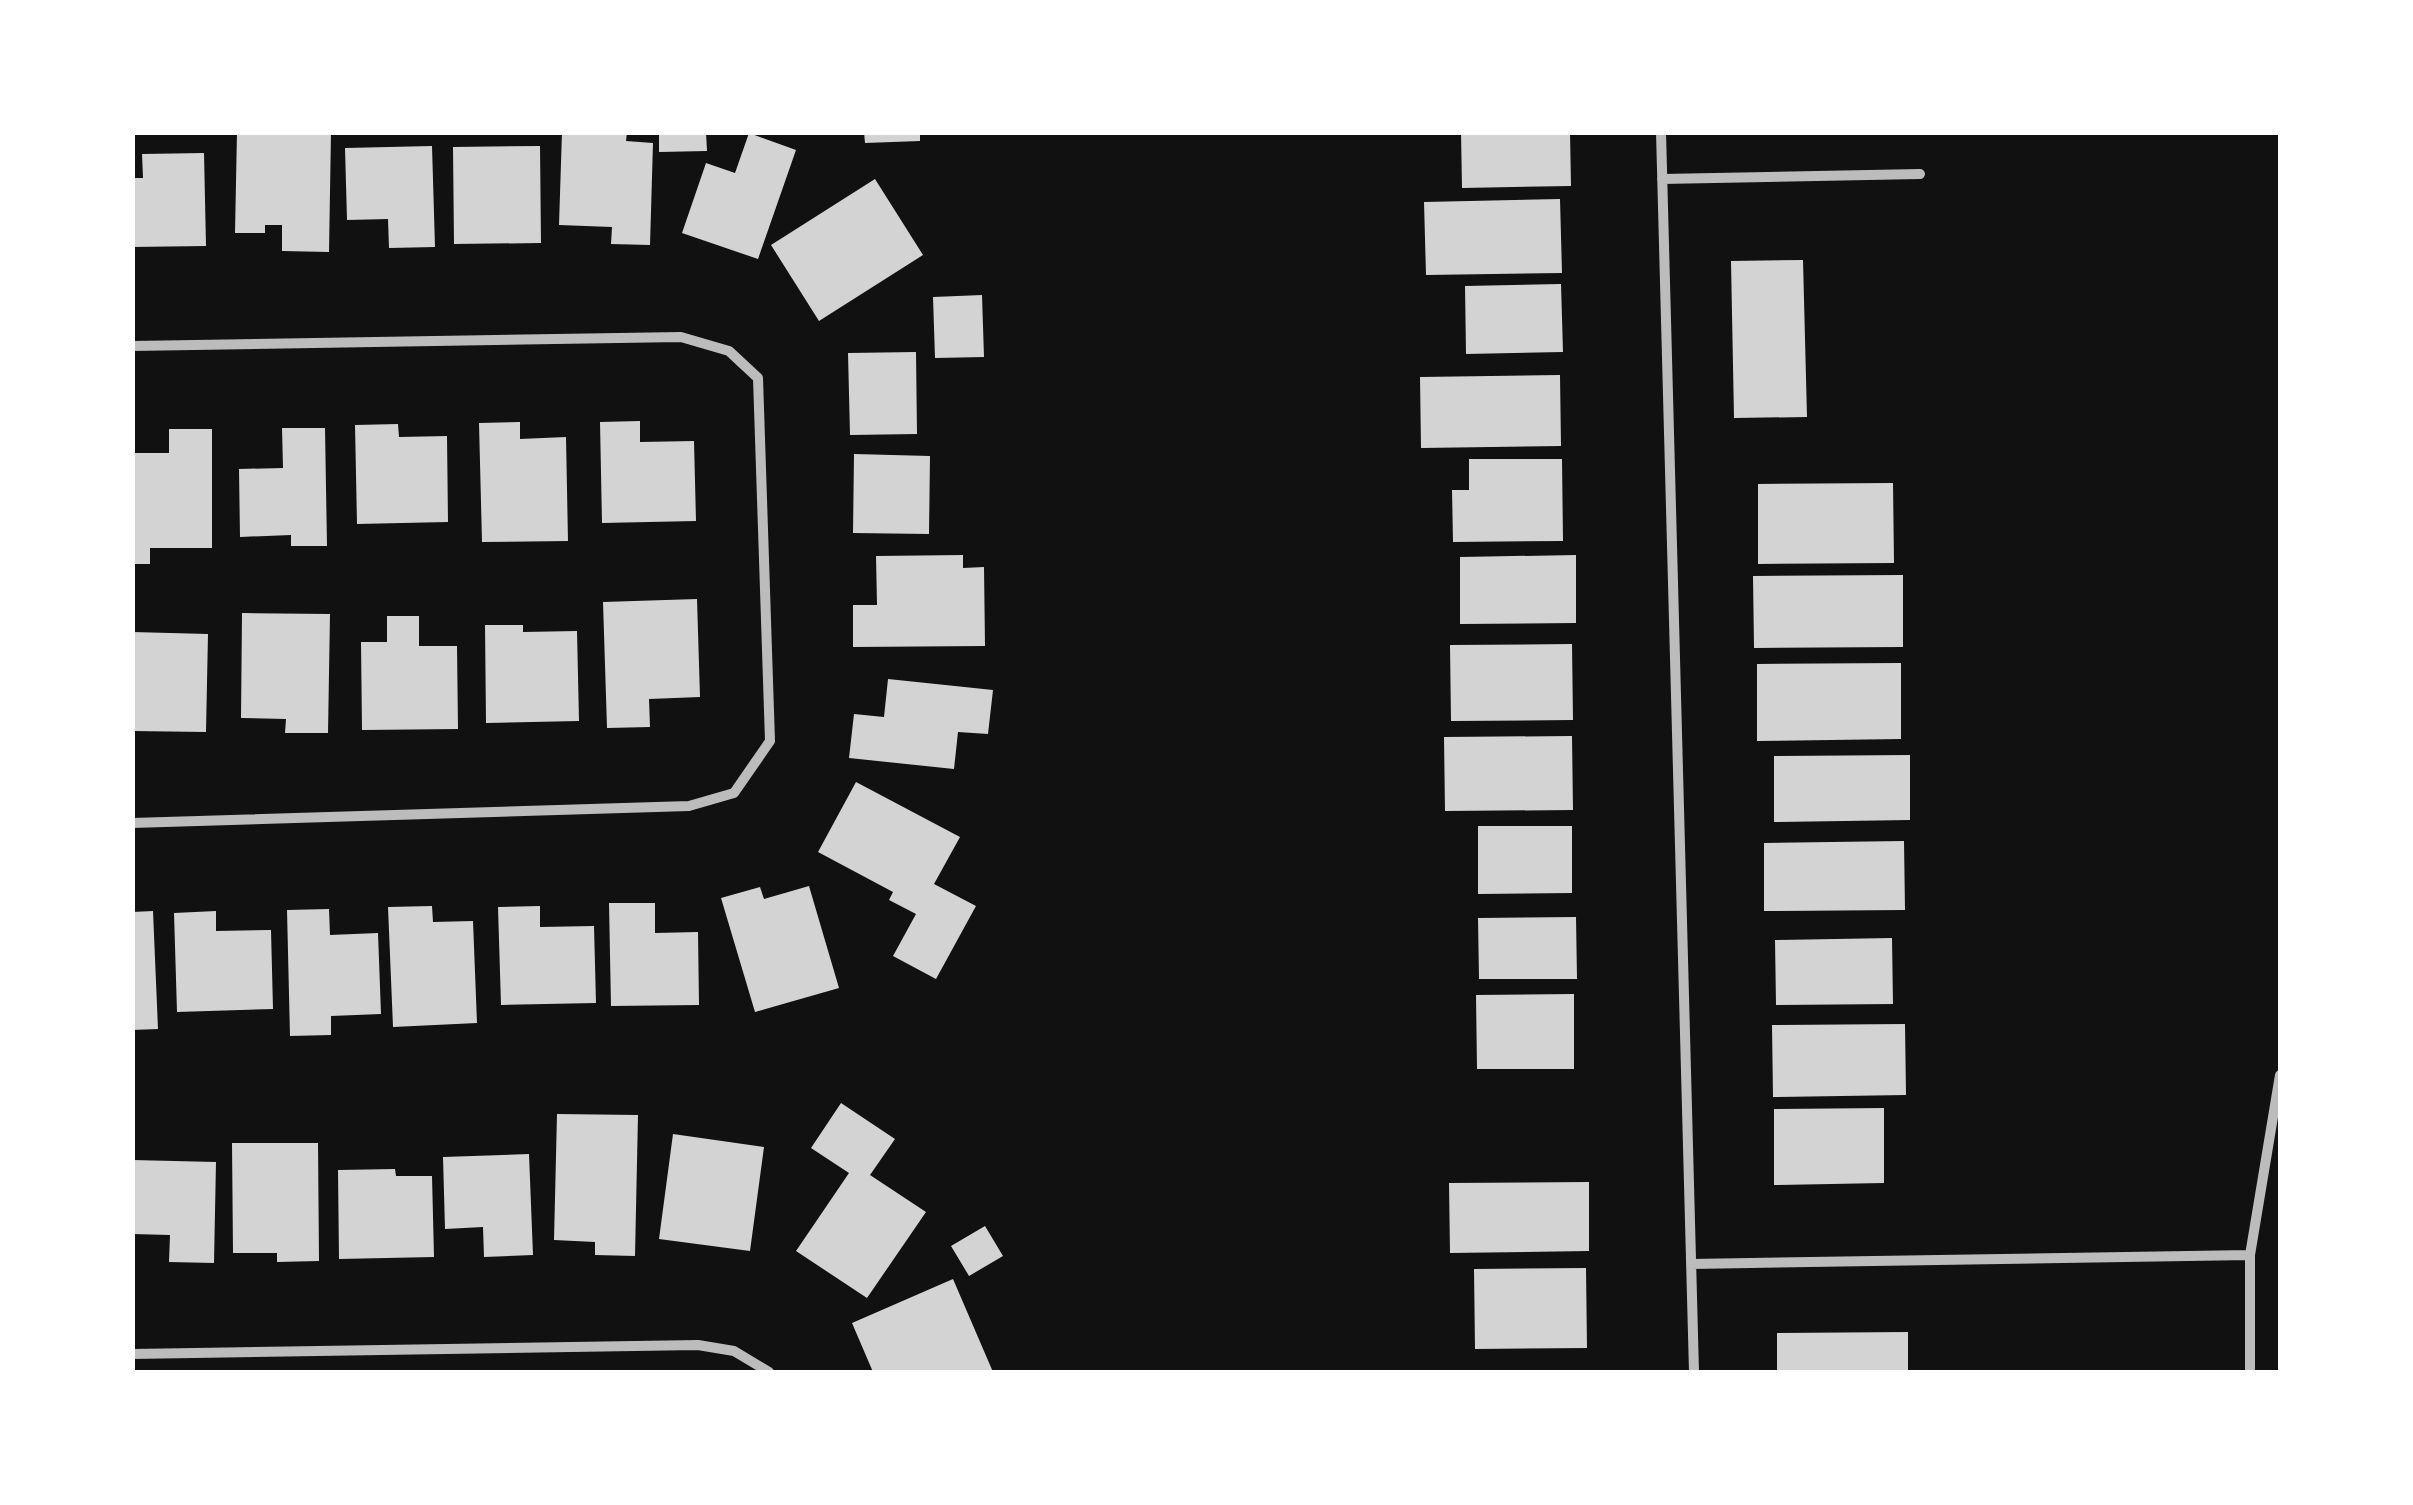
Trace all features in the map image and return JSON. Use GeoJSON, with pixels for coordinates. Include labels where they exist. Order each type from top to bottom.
{"type":"FeatureCollection","features":[{"type":"Feature","properties":{"kind":"street"},"geometry":{"type":"LineString","coordinates":[[1661,132],[1694,1372]]}},
{"type":"Feature","properties":{"kind":"street"},"geometry":{"type":"LineString","coordinates":[[1662,180],[1920,174]]}},
{"type":"Feature","properties":{"kind":"street"},"geometry":{"type":"LineString","coordinates":[[132,346],[681,337],[729,351],[758,378],[770,741],[734,793],[688,806],[132,822]]}},
{"type":"Feature","properties":{"kind":"street"},"geometry":{"type":"LineString","coordinates":[[2250,1372],[2250,1255],[2280,1075]]}},
{"type":"Feature","properties":{"kind":"street"},"geometry":{"type":"LineString","coordinates":[[1691,1264],[2250,1255]]}},
{"type":"Feature","properties":{"kind":"street"},"geometry":{"type":"LineString","coordinates":[[132,1354],[698,1346],[734,1351],[769,1372]]}},
{"type":"Feature","properties":{"kind":"building"},"geometry":{"type":"Polygon","coordinates":[[[237,132],[331,132],[329,252],[282,251],[282,225],[265,225],[265,233],[235,233],[237,132]]]}},
{"type":"Feature","properties":{"kind":"building"},"geometry":{"type":"Polygon","coordinates":[[[562,132],[627,132],[626,141],[653,143],[650,245],[611,244],[612,227],[559,225],[562,132]]]}},
{"type":"Feature","properties":{"kind":"building"},"geometry":{"type":"Polygon","coordinates":[[[659,132],[706,132],[707,151],[659,152],[659,132]]]}},
{"type":"Feature","properties":{"kind":"building"},"geometry":{"type":"Polygon","coordinates":[[[864,132],[920,132],[920,141],[865,143],[864,132]]]}},
{"type":"Feature","properties":{"kind":"building"},"geometry":{"type":"Polygon","coordinates":[[[1461,132],[1570,132],[1571,186],[1462,188],[1461,132]]]}},
{"type":"Feature","properties":{"kind":"building"},"geometry":{"type":"Polygon","coordinates":[[[749,133],[796,150],[758,259],[682,233],[706,163],[735,173],[749,133]]]}},
{"type":"Feature","properties":{"kind":"building"},"geometry":{"type":"Polygon","coordinates":[[[432,146],[435,247],[389,248],[388,219],[347,220],[345,148],[432,146]]]}},
{"type":"Feature","properties":{"kind":"building"},"geometry":{"type":"Polygon","coordinates":[[[540,146],[541,243],[454,244],[453,147],[540,146]]]}},
{"type":"Feature","properties":{"kind":"building"},"geometry":{"type":"Polygon","coordinates":[[[204,153],[206,246],[132,247],[132,178],[143,178],[142,154],[204,153]]]}},
{"type":"Feature","properties":{"kind":"building"},"geometry":{"type":"Polygon","coordinates":[[[875,179],[923,255],[819,321],[771,245],[875,179]]]}},
{"type":"Feature","properties":{"kind":"building"},"geometry":{"type":"Polygon","coordinates":[[[1560,199],[1562,273],[1426,275],[1424,202],[1560,199]]]}},
{"type":"Feature","properties":{"kind":"building"},"geometry":{"type":"Polygon","coordinates":[[[1803,260],[1807,417],[1734,418],[1731,261],[1803,260]]]}},
{"type":"Feature","properties":{"kind":"building"},"geometry":{"type":"Polygon","coordinates":[[[1561,284],[1563,352],[1466,354],[1465,286],[1561,284]]]}},
{"type":"Feature","properties":{"kind":"building"},"geometry":{"type":"Polygon","coordinates":[[[982,295],[984,357],[935,358],[933,297],[982,295]]]}},
{"type":"Feature","properties":{"kind":"building"},"geometry":{"type":"Polygon","coordinates":[[[916,352],[917,434],[850,435],[848,353],[916,352]]]}},
{"type":"Feature","properties":{"kind":"building"},"geometry":{"type":"Polygon","coordinates":[[[1560,375],[1561,446],[1421,448],[1420,377],[1560,375]]]}},
{"type":"Feature","properties":{"kind":"building"},"geometry":{"type":"Polygon","coordinates":[[[640,421],[640,442],[694,441],[696,521],[602,523],[600,422],[640,421]]]}},
{"type":"Feature","properties":{"kind":"building"},"geometry":{"type":"Polygon","coordinates":[[[520,422],[520,439],[566,437],[568,541],[482,542],[479,423],[520,422]]]}},
{"type":"Feature","properties":{"kind":"building"},"geometry":{"type":"Polygon","coordinates":[[[398,424],[399,437],[447,436],[448,522],[357,524],[355,425],[398,424]]]}},
{"type":"Feature","properties":{"kind":"building"},"geometry":{"type":"Polygon","coordinates":[[[282,428],[325,428],[327,546],[291,546],[291,535],[240,537],[239,469],[283,468],[282,428]]]}},
{"type":"Feature","properties":{"kind":"building"},"geometry":{"type":"Polygon","coordinates":[[[169,429],[212,429],[212,548],[150,548],[150,564],[132,564],[132,453],[169,453],[169,429]]]}},
{"type":"Feature","properties":{"kind":"building"},"geometry":{"type":"Polygon","coordinates":[[[854,454],[930,456],[929,534],[853,533],[854,454]]]}},
{"type":"Feature","properties":{"kind":"building"},"geometry":{"type":"Polygon","coordinates":[[[1469,459],[1562,459],[1563,541],[1453,542],[1452,490],[1469,490],[1469,459]]]}},
{"type":"Feature","properties":{"kind":"building"},"geometry":{"type":"Polygon","coordinates":[[[1893,483],[1894,563],[1758,564],[1758,484],[1893,483]]]}},
{"type":"Feature","properties":{"kind":"building"},"geometry":{"type":"Polygon","coordinates":[[[963,555],[963,568],[984,567],[985,646],[853,647],[853,605],[877,605],[876,556],[963,555]]]}},
{"type":"Feature","properties":{"kind":"building"},"geometry":{"type":"Polygon","coordinates":[[[1576,555],[1576,623],[1460,624],[1460,557],[1576,555]]]}},
{"type":"Feature","properties":{"kind":"building"},"geometry":{"type":"Polygon","coordinates":[[[1903,575],[1903,647],[1754,648],[1753,576],[1903,575]]]}},
{"type":"Feature","properties":{"kind":"building"},"geometry":{"type":"Polygon","coordinates":[[[697,599],[700,697],[649,699],[650,727],[607,728],[603,602],[697,599]]]}},
{"type":"Feature","properties":{"kind":"building"},"geometry":{"type":"Polygon","coordinates":[[[242,613],[330,614],[328,733],[285,733],[286,719],[241,718],[242,613]]]}},
{"type":"Feature","properties":{"kind":"building"},"geometry":{"type":"Polygon","coordinates":[[[387,616],[419,616],[419,646],[457,646],[458,729],[362,730],[361,642],[387,642],[387,616]]]}},
{"type":"Feature","properties":{"kind":"building"},"geometry":{"type":"Polygon","coordinates":[[[485,625],[523,625],[523,632],[577,631],[579,721],[486,723],[485,625]]]}},
{"type":"Feature","properties":{"kind":"building"},"geometry":{"type":"Polygon","coordinates":[[[132,632],[208,634],[206,732],[132,731],[132,632]]]}},
{"type":"Feature","properties":{"kind":"building"},"geometry":{"type":"Polygon","coordinates":[[[1572,644],[1573,720],[1451,721],[1450,645],[1572,644]]]}},
{"type":"Feature","properties":{"kind":"building"},"geometry":{"type":"Polygon","coordinates":[[[1901,663],[1901,739],[1757,741],[1757,664],[1901,663]]]}},
{"type":"Feature","properties":{"kind":"building"},"geometry":{"type":"Polygon","coordinates":[[[888,679],[993,690],[988,734],[958,732],[954,769],[849,758],[854,714],[884,717],[888,679]]]}},
{"type":"Feature","properties":{"kind":"building"},"geometry":{"type":"Polygon","coordinates":[[[1572,736],[1573,810],[1445,811],[1444,737],[1572,736]]]}},
{"type":"Feature","properties":{"kind":"building"},"geometry":{"type":"Polygon","coordinates":[[[1910,755],[1910,820],[1774,822],[1774,756],[1910,755]]]}},
{"type":"Feature","properties":{"kind":"building"},"geometry":{"type":"Polygon","coordinates":[[[856,782],[960,837],[934,884],[976,906],[936,979],[893,956],[916,914],[889,900],[893,892],[818,852],[856,782]]]}},
{"type":"Feature","properties":{"kind":"building"},"geometry":{"type":"Polygon","coordinates":[[[1478,826],[1572,826],[1572,893],[1478,894],[1478,826]]]}},
{"type":"Feature","properties":{"kind":"building"},"geometry":{"type":"Polygon","coordinates":[[[1904,841],[1905,910],[1764,911],[1764,843],[1904,841]]]}},
{"type":"Feature","properties":{"kind":"building"},"geometry":{"type":"Polygon","coordinates":[[[809,886],[839,988],[755,1012],[721,898],[760,887],[764,899],[809,886]]]}},
{"type":"Feature","properties":{"kind":"building"},"geometry":{"type":"Polygon","coordinates":[[[609,903],[655,903],[655,933],[698,932],[699,1005],[611,1006],[609,903]]]}},
{"type":"Feature","properties":{"kind":"building"},"geometry":{"type":"Polygon","coordinates":[[[432,906],[433,922],[473,921],[477,1023],[393,1027],[388,907],[432,906]]]}},
{"type":"Feature","properties":{"kind":"building"},"geometry":{"type":"Polygon","coordinates":[[[540,906],[540,927],[594,926],[596,1003],[501,1005],[498,907],[540,906]]]}},
{"type":"Feature","properties":{"kind":"building"},"geometry":{"type":"Polygon","coordinates":[[[329,909],[330,935],[378,933],[381,1014],[331,1016],[331,1035],[290,1036],[287,910],[329,909]]]}},
{"type":"Feature","properties":{"kind":"building"},"geometry":{"type":"Polygon","coordinates":[[[153,911],[158,1029],[132,1030],[132,912],[153,911]]]}},
{"type":"Feature","properties":{"kind":"building"},"geometry":{"type":"Polygon","coordinates":[[[216,911],[216,931],[271,930],[273,1009],[177,1012],[174,913],[216,911]]]}},
{"type":"Feature","properties":{"kind":"building"},"geometry":{"type":"Polygon","coordinates":[[[1576,917],[1577,979],[1479,979],[1478,918],[1576,917]]]}},
{"type":"Feature","properties":{"kind":"building"},"geometry":{"type":"Polygon","coordinates":[[[1892,938],[1893,1004],[1776,1005],[1775,940],[1892,938]]]}},
{"type":"Feature","properties":{"kind":"building"},"geometry":{"type":"Polygon","coordinates":[[[1574,994],[1574,1069],[1477,1069],[1476,995],[1574,994]]]}},
{"type":"Feature","properties":{"kind":"building"},"geometry":{"type":"Polygon","coordinates":[[[1905,1024],[1906,1095],[1773,1097],[1772,1025],[1905,1024]]]}},
{"type":"Feature","properties":{"kind":"building"},"geometry":{"type":"Polygon","coordinates":[[[841,1103],[895,1139],[870,1175],[926,1212],[867,1298],[796,1251],[849,1173],[811,1148],[841,1103]]]}},
{"type":"Feature","properties":{"kind":"building"},"geometry":{"type":"Polygon","coordinates":[[[1884,1108],[1884,1183],[1774,1185],[1774,1109],[1884,1108]]]}},
{"type":"Feature","properties":{"kind":"building"},"geometry":{"type":"Polygon","coordinates":[[[557,1114],[638,1115],[635,1256],[595,1255],[595,1242],[554,1240],[557,1114]]]}},
{"type":"Feature","properties":{"kind":"building"},"geometry":{"type":"Polygon","coordinates":[[[673,1134],[764,1147],[750,1251],[659,1239],[673,1134]]]}},
{"type":"Feature","properties":{"kind":"building"},"geometry":{"type":"Polygon","coordinates":[[[232,1143],[318,1143],[319,1261],[277,1262],[277,1253],[233,1253],[232,1143]]]}},
{"type":"Feature","properties":{"kind":"building"},"geometry":{"type":"Polygon","coordinates":[[[529,1154],[533,1255],[484,1257],[483,1227],[445,1229],[443,1157],[529,1154]]]}},
{"type":"Feature","properties":{"kind":"building"},"geometry":{"type":"Polygon","coordinates":[[[132,1160],[216,1162],[214,1263],[169,1262],[170,1235],[132,1234],[132,1160]]]}},
{"type":"Feature","properties":{"kind":"building"},"geometry":{"type":"Polygon","coordinates":[[[395,1169],[396,1176],[432,1176],[434,1257],[339,1259],[338,1170],[395,1169]]]}},
{"type":"Feature","properties":{"kind":"building"},"geometry":{"type":"Polygon","coordinates":[[[1589,1182],[1589,1251],[1450,1253],[1449,1183],[1589,1182]]]}},
{"type":"Feature","properties":{"kind":"building"},"geometry":{"type":"Polygon","coordinates":[[[985,1226],[1003,1256],[969,1276],[951,1246],[985,1226]]]}},
{"type":"Feature","properties":{"kind":"building"},"geometry":{"type":"Polygon","coordinates":[[[1586,1268],[1587,1348],[1475,1349],[1474,1269],[1586,1268]]]}},
{"type":"Feature","properties":{"kind":"building"},"geometry":{"type":"Polygon","coordinates":[[[953,1279],[993,1372],[873,1372],[852,1323],[953,1279]]]}},
{"type":"Feature","properties":{"kind":"building"},"geometry":{"type":"Polygon","coordinates":[[[1908,1332],[1908,1372],[1777,1372],[1777,1333],[1908,1332]]]}}]}
